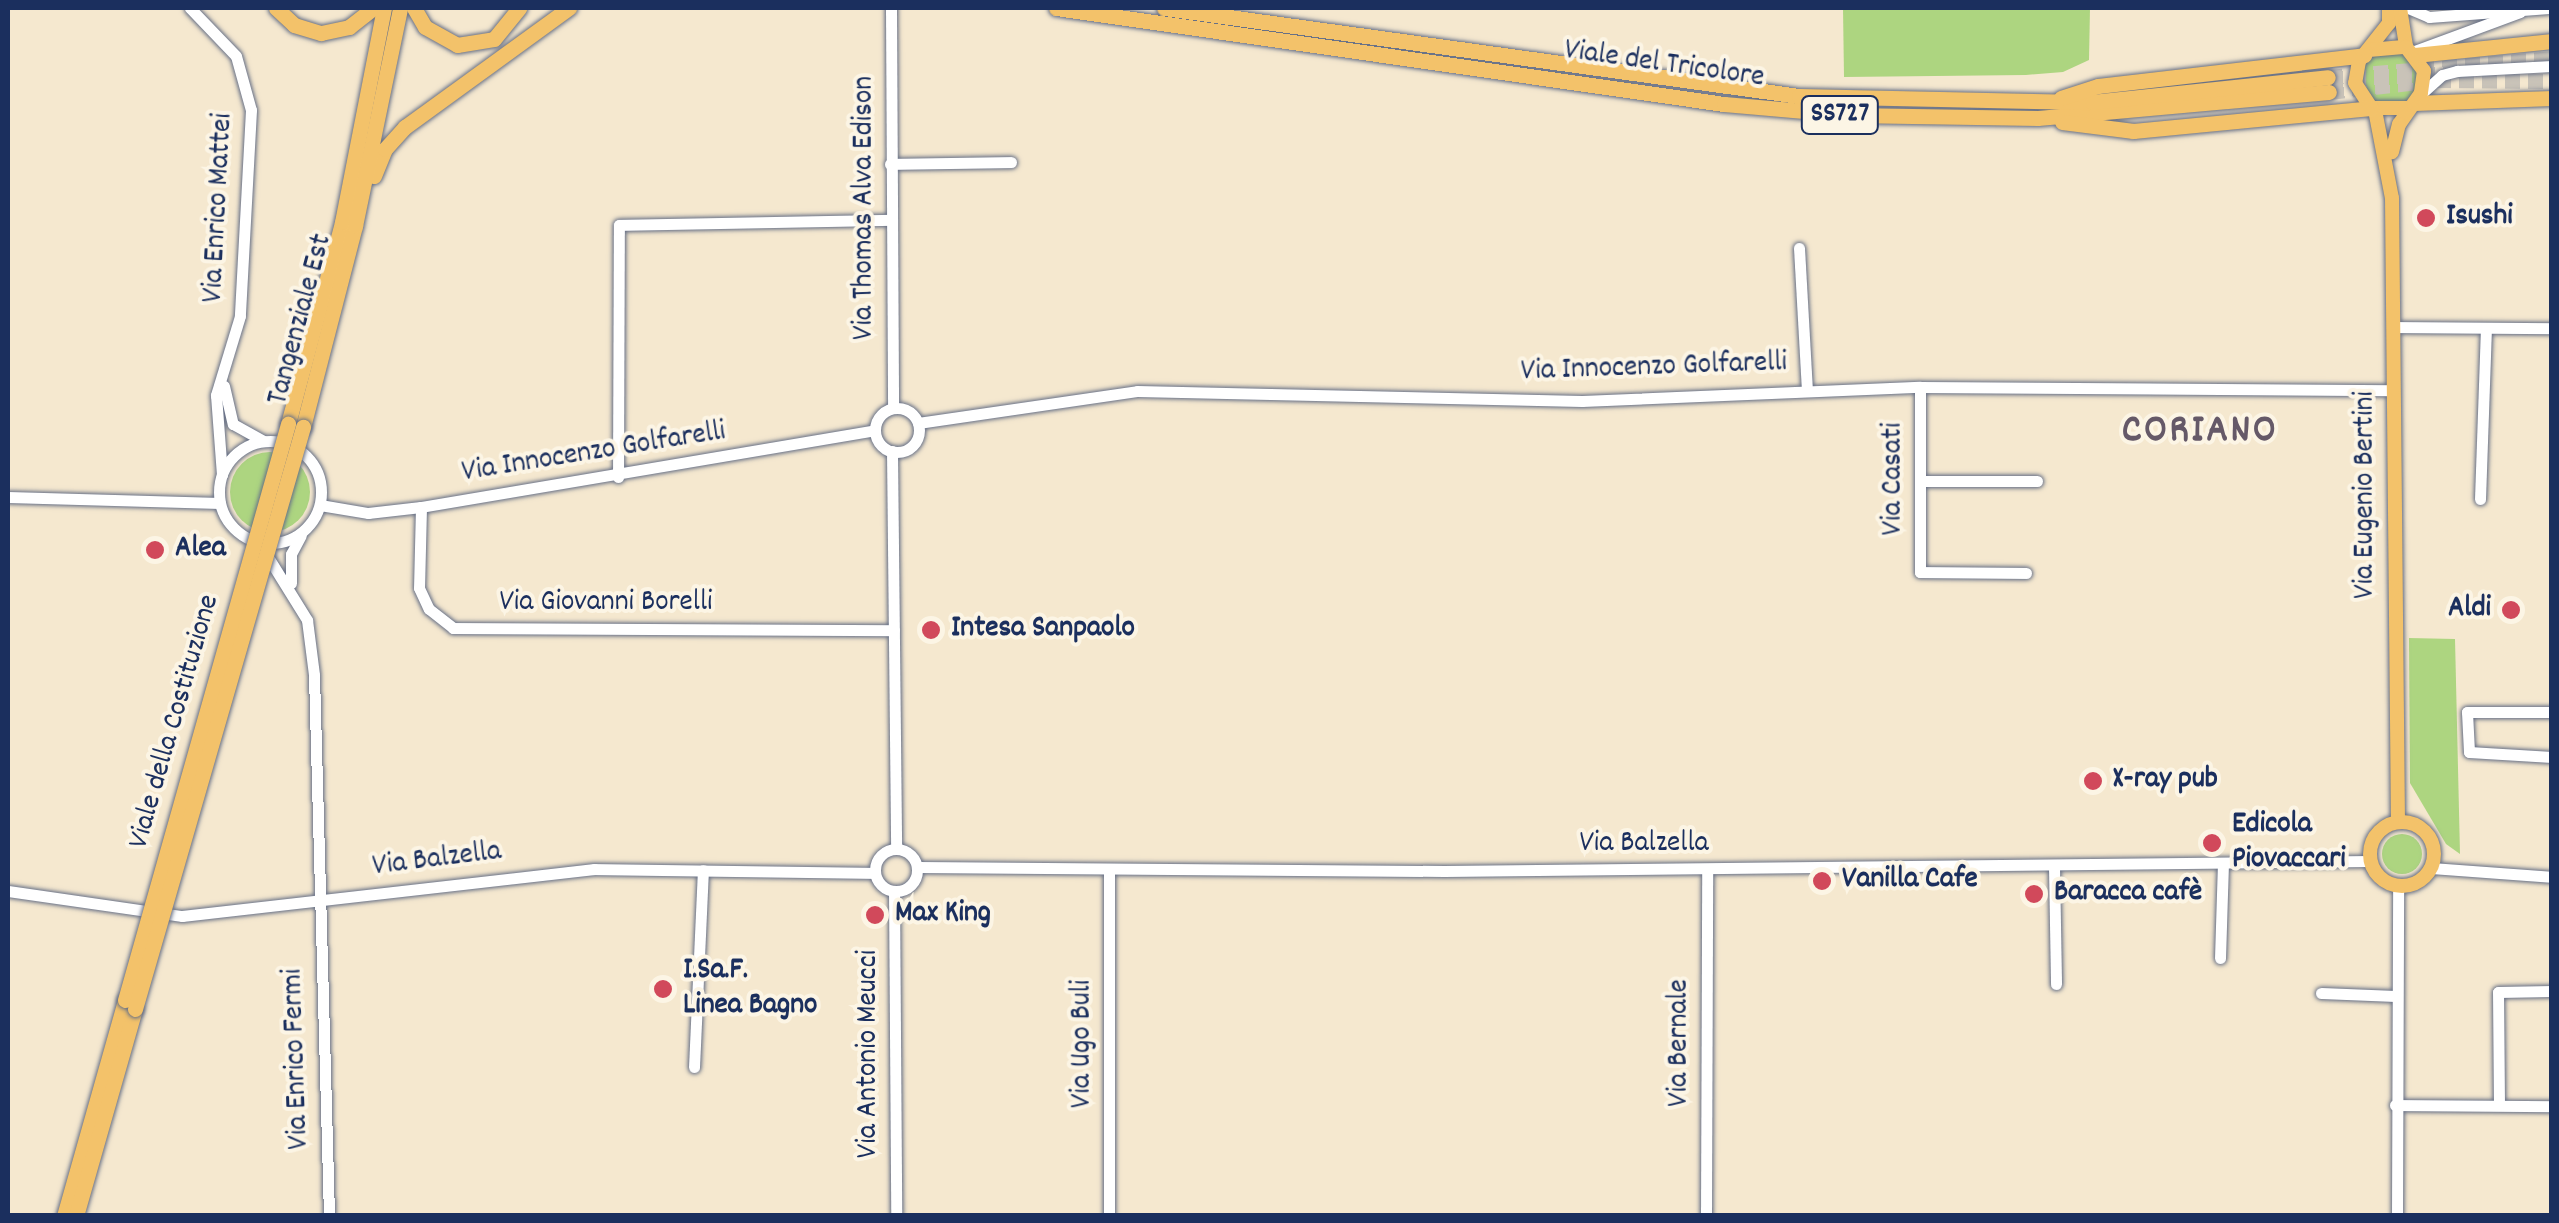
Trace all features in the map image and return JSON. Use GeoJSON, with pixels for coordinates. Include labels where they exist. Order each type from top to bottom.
{"type":"FeatureCollection","features":[{"type":"Feature","properties":{"kind":"highway"},"geometry":{"type":"LineString","coordinates":[[276,8],[294,24],[320,33],[349,27],[373,8]]}},
{"type":"Feature","properties":{"kind":"highway","name":"Viale della Costituzione"},"geometry":{"type":"LineString","coordinates":[[64,1216],[130,1004],[296,426],[384,8]]}},
{"type":"Feature","properties":{"kind":"highway"},"geometry":{"type":"LineString","coordinates":[[355,226],[400,8]]}},
{"type":"Feature","properties":{"kind":"highway"},"geometry":{"type":"LineString","coordinates":[[414,8],[440,39],[476,45],[508,27],[519,8]]}},
{"type":"Feature","properties":{"kind":"highway"},"geometry":{"type":"LineString","coordinates":[[355,226],[378,161],[405,127],[569,8]]}},
{"type":"Feature","properties":{"kind":"highway","name":"Viale del Tricolore"},"geometry":{"type":"LineString","coordinates":[[1056,8],[1355,42],[1799,96],[2046,102],[2328,84],[2038,118],[1850,116],[1724,104],[1355,42]]}},
{"type":"Feature","properties":{"kind":"highway","name":"Viale del Tricolore"},"geometry":{"type":"LineString","coordinates":[[1164,8],[1326,39]]}},
{"type":"Feature","properties":{"kind":"highway"},"geometry":{"type":"LineString","coordinates":[[2411,51],[2552,41]]}},
{"type":"Feature","properties":{"kind":"highway"},"geometry":{"type":"LineString","coordinates":[[2046,102],[2098,86],[2367,52]]}},
{"type":"Feature","properties":{"kind":"highway"},"geometry":{"type":"LineString","coordinates":[[2414,103],[2552,98]]}},
{"type":"Feature","properties":{"kind":"highway"},"geometry":{"type":"LineString","coordinates":[[2038,118],[2133,131],[2373,109]]}},
{"type":"Feature","properties":{"kind":"highway","name":"Tangenziale Est"},"geometry":{"type":"LineString","coordinates":[[296,426],[355,226]]}},
{"type":"Feature","properties":{"kind":"highway","name":"Viale della Costituzione"},"geometry":{"type":"LineString","coordinates":[[76,1216],[130,1004]]}},
{"type":"Feature","properties":{"kind":"main road","name":"Via Eugenio Bertini"},"geometry":{"type":"LineString","coordinates":[[2390,8],[2385,31],[2367,52],[2355,83],[2373,109],[2390,168]]}},
{"type":"Feature","properties":{"kind":"main road","name":"Via Eugenio Bertini"},"geometry":{"type":"LineString","coordinates":[[2398,822],[2390,168],[2394,139],[2424,78],[2411,51],[2400,8]]}},
{"type":"Feature","properties":{"kind":"main road"},"geometry":{"type":"LineString","coordinates":[[2367,52],[2384,44],[2411,51]]}},
{"type":"Feature","properties":{"kind":"main road"},"geometry":{"type":"LineString","coordinates":[[2373,109],[2414,103]]}},
{"type":"Feature","properties":{"kind":"main road"},"geometry":{"type":"LineString","coordinates":[[2398,822],[2428,836],[2430,868],[2417,882],[2398,886],[2380,878],[2370,861],[2372,840],[2398,822]]}},
{"type":"Feature","properties":{"kind":"street","name":"Via Enrico Mattei"},"geometry":{"type":"LineString","coordinates":[[190,8],[226,40],[252,110],[240,316],[214,412],[226,457],[222,474]]}},
{"type":"Feature","properties":{"kind":"street","name":"Via Thomas Alva Edison"},"geometry":{"type":"LineString","coordinates":[[891,8],[889,220],[893,408]]}},
{"type":"Feature","properties":{"kind":"street"},"geometry":{"type":"LineString","coordinates":[[2408,8],[2429,17],[2549,8]]}},
{"type":"Feature","properties":{"kind":"street"},"geometry":{"type":"LineString","coordinates":[[2411,51],[2524,10]]}},
{"type":"Feature","properties":{"kind":"street"},"geometry":{"type":"LineString","coordinates":[[2414,103],[2442,75],[2552,66]]}},
{"type":"Feature","properties":{"kind":"street"},"geometry":{"type":"LineString","coordinates":[[890,164],[1010,162]]}},
{"type":"Feature","properties":{"kind":"street"},"geometry":{"type":"LineString","coordinates":[[618,477],[619,225],[889,220]]}},
{"type":"Feature","properties":{"kind":"street"},"geometry":{"type":"LineString","coordinates":[[1799,248],[1807,389]]}},
{"type":"Feature","properties":{"kind":"street"},"geometry":{"type":"LineString","coordinates":[[2394,327],[2552,328]]}},
{"type":"Feature","properties":{"kind":"street"},"geometry":{"type":"LineString","coordinates":[[2480,499],[2486,328]]}},
{"type":"Feature","properties":{"kind":"street","name":"Via Enrico Mattei"},"geometry":{"type":"LineString","coordinates":[[225,371],[226,413],[239,430],[264,440]]}},
{"type":"Feature","properties":{"kind":"street","name":"Via Innocenzo Golfarelli"},"geometry":{"type":"LineString","coordinates":[[918,423],[1137,391],[1582,400],[1920,387],[2394,390]]}},
{"type":"Feature","properties":{"kind":"street","name":"Via Casati"},"geometry":{"type":"LineString","coordinates":[[1920,387],[1920,572],[2026,573]]}},
{"type":"Feature","properties":{"kind":"street"},"geometry":{"type":"LineString","coordinates":[[892,451],[916,442],[918,423],[911,412],[893,408],[878,418],[875,430],[892,451],[896,848]]}},
{"type":"Feature","properties":{"kind":"street","name":"Via Innocenzo Golfarelli"},"geometry":{"type":"LineString","coordinates":[[320,505],[368,512],[421,507],[618,477],[875,430]]}},
{"type":"Feature","properties":{"kind":"street"},"geometry":{"type":"LineString","coordinates":[[264,440],[292,445],[314,464],[320,505],[291,554],[292,587],[258,542],[233,528],[220,503],[222,474],[238,452],[264,440]]}},
{"type":"Feature","properties":{"kind":"street"},"geometry":{"type":"LineString","coordinates":[[1920,481],[2037,481]]}},
{"type":"Feature","properties":{"kind":"street"},"geometry":{"type":"LineString","coordinates":[[8,497],[220,503]]}},
{"type":"Feature","properties":{"kind":"street","name":"Via Giovanni Borelli"},"geometry":{"type":"LineString","coordinates":[[421,507],[419,588],[429,609],[454,628],[894,630]]}},
{"type":"Feature","properties":{"kind":"street"},"geometry":{"type":"LineString","coordinates":[[258,542],[303,531]]}},
{"type":"Feature","properties":{"kind":"street","name":"Via Enrico Fermi"},"geometry":{"type":"LineString","coordinates":[[292,587],[307,620],[314,675],[316,900],[328,1216]]}},
{"type":"Feature","properties":{"kind":"street"},"geometry":{"type":"LineString","coordinates":[[2552,712],[2467,712],[2468,752],[2552,756]]}},
{"type":"Feature","properties":{"kind":"street"},"geometry":{"type":"LineString","coordinates":[[896,848],[913,856],[918,868],[912,885],[894,891],[875,873],[878,859],[896,848]]}},
{"type":"Feature","properties":{"kind":"street","name":"Via Balzella"},"geometry":{"type":"LineString","coordinates":[[918,868],[1109,872],[1707,870],[2370,861]]}},
{"type":"Feature","properties":{"kind":"street"},"geometry":{"type":"LineString","coordinates":[[2220,958],[2222,865]]}},
{"type":"Feature","properties":{"kind":"street"},"geometry":{"type":"LineString","coordinates":[[2054,867],[2056,984]]}},
{"type":"Feature","properties":{"kind":"street"},"geometry":{"type":"LineString","coordinates":[[2430,868],[2552,876]]}},
{"type":"Feature","properties":{"kind":"street","name":"Via Balzella"},"geometry":{"type":"LineString","coordinates":[[8,891],[182,916],[594,869],[875,873]]}},
{"type":"Feature","properties":{"kind":"street"},"geometry":{"type":"LineString","coordinates":[[694,1067],[703,870]]}},
{"type":"Feature","properties":{"kind":"street","name":"Via Bernale"},"geometry":{"type":"LineString","coordinates":[[1706,1216],[1707,870]]}},
{"type":"Feature","properties":{"kind":"street","name":"Via Ugo Buli"},"geometry":{"type":"LineString","coordinates":[[1109,872],[1109,1216]]}},
{"type":"Feature","properties":{"kind":"street"},"geometry":{"type":"LineString","coordinates":[[2397,1216],[2394,1106],[2398,886]]}},
{"type":"Feature","properties":{"kind":"street","name":"Via Antonio Meucci"},"geometry":{"type":"LineString","coordinates":[[894,891],[896,1216]]}},
{"type":"Feature","properties":{"kind":"street"},"geometry":{"type":"LineString","coordinates":[[2498,1105],[2498,992],[2552,992]]}},
{"type":"Feature","properties":{"kind":"street"},"geometry":{"type":"LineString","coordinates":[[2321,993],[2396,996]]}},
{"type":"Feature","properties":{"kind":"street"},"geometry":{"type":"LineString","coordinates":[[2394,1106],[2552,1106]]}},
{"type":"Feature","properties":{"kind":"green space"},"geometry":{"type":"Polygon","coordinates":[[[1843,8],[2090,8],[2089,60],[2063,72],[2026,75],[1844,77],[1843,8]]]}},
{"type":"Feature","properties":{"kind":"green space"},"geometry":{"type":"Polygon","coordinates":[[[2390,50],[2410,58],[2418,78],[2410,98],[2390,106],[2370,98],[2362,78],[2370,58],[2390,50]]]}},
{"type":"Feature","properties":{"kind":"green space"},"geometry":{"type":"Polygon","coordinates":[[[270,452],[285,455],[298,464],[307,477],[307,507],[298,520],[285,529],[270,532],[255,529],[242,520],[233,507],[230,492],[233,477],[242,464],[255,455],[270,452]]]}},
{"type":"Feature","properties":{"kind":"green space"},"geometry":{"type":"Polygon","coordinates":[[[2409,638],[2455,639],[2460,854],[2446,844],[2410,783],[2409,638]]]}},
{"type":"Feature","properties":{"kind":"green space"},"geometry":{"type":"Polygon","coordinates":[[[2402,834],[2416,840],[2422,854],[2416,868],[2402,874],[2388,868],[2382,854],[2388,840],[2402,834]]]}},
{"type":"Feature","properties":{"kind":"tunnel"},"geometry":{"type":"LineString","coordinates":[[2328,77],[2552,58]]}},
{"type":"Feature","properties":{"kind":"tunnel"},"geometry":{"type":"LineString","coordinates":[[2329,92],[2436,80],[2552,81]]}},
{"type":"Feature","properties":{"kind":"place","name":"Isushi"},"geometry":{"type":"Point","coordinates":[2426,218]}},
{"type":"Feature","properties":{"kind":"place","name":"Alea"},"geometry":{"type":"Point","coordinates":[155,550]}},
{"type":"Feature","properties":{"kind":"place","name":"Aldi"},"geometry":{"type":"Point","coordinates":[2511,610]}},
{"type":"Feature","properties":{"kind":"place","name":"Intesa Sanpaolo"},"geometry":{"type":"Point","coordinates":[931,630]}},
{"type":"Feature","properties":{"kind":"place","name":"X-ray pub"},"geometry":{"type":"Point","coordinates":[2093,781]}},
{"type":"Feature","properties":{"kind":"place","name":"Edicola Piovaccari"},"geometry":{"type":"Point","coordinates":[2212,843]}},
{"type":"Feature","properties":{"kind":"place","name":"Vanilla Cafe"},"geometry":{"type":"Point","coordinates":[1822,881]}},
{"type":"Feature","properties":{"kind":"place","name":"Baracca cafè"},"geometry":{"type":"Point","coordinates":[2034,894]}},
{"type":"Feature","properties":{"kind":"place","name":"Max King"},"geometry":{"type":"Point","coordinates":[875,915]}},
{"type":"Feature","properties":{"kind":"place","name":"I.Sa.F. Linea Bagno"},"geometry":{"type":"Point","coordinates":[663,989]}},
{"type":"Feature","properties":{"kind":"district","name":"CORIANO"},"geometry":{"type":"Point","coordinates":[2200,433]}}]}
